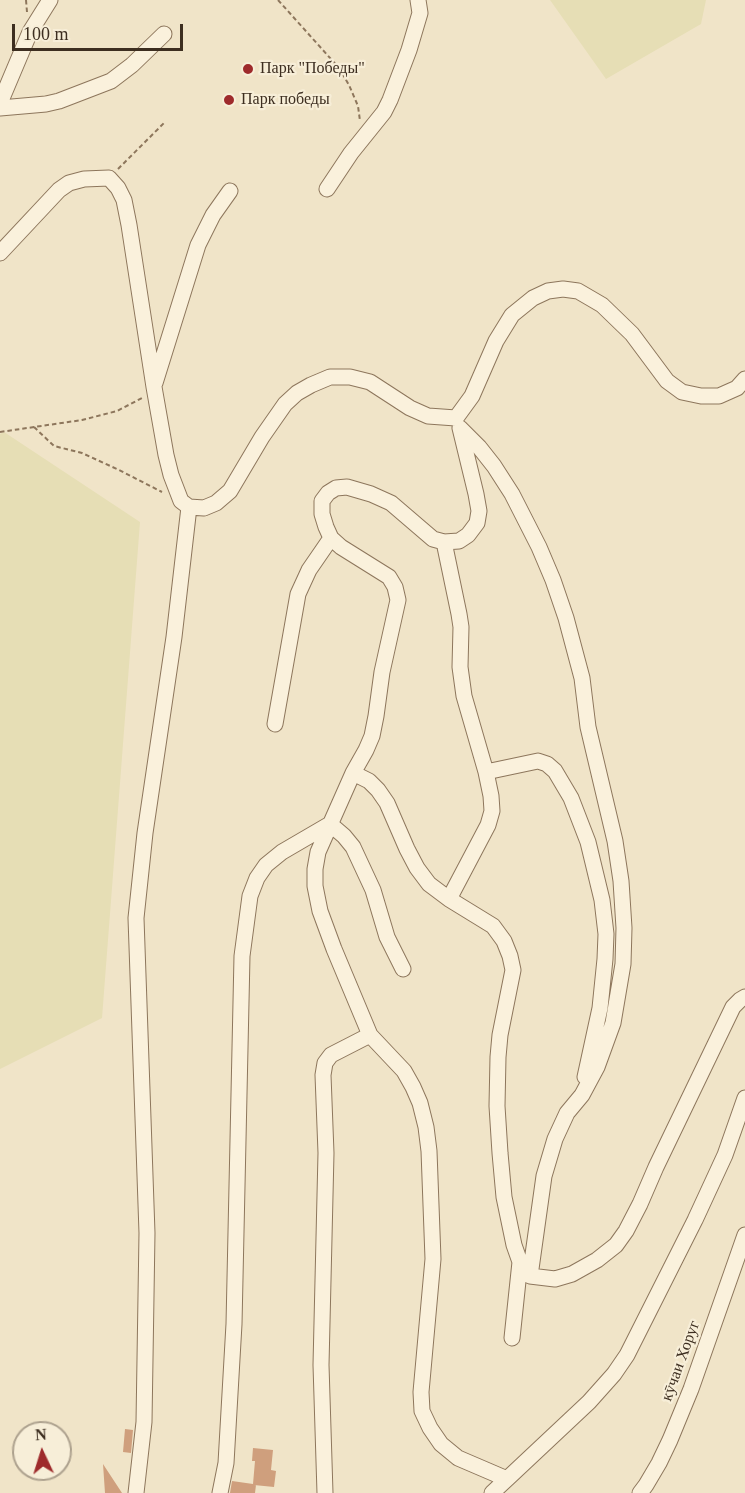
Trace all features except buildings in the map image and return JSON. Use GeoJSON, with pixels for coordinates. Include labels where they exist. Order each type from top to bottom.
{"type":"FeatureCollection","features":[{"type":"Feature","properties":{"kind":"street"},"geometry":{"type":"LineString","coordinates":[[0,103],[30,32],[50,0]]}},
{"type":"Feature","properties":{"kind":"street"},"geometry":{"type":"LineString","coordinates":[[327,189],[351,153],[384,112],[390,100],[409,50],[420,12],[418,0]]}},
{"type":"Feature","properties":{"kind":"street"},"geometry":{"type":"LineString","coordinates":[[0,108],[59,101],[111,81],[132,65],[164,34]]}},
{"type":"Feature","properties":{"kind":"street"},"geometry":{"type":"LineString","coordinates":[[0,253],[59,190],[69,183],[84,179],[109,178],[118,188],[124,200],[129,225],[154,387],[171,475],[185,504],[174,637],[145,833],[136,918],[147,1233],[144,1422],[136,1493]]}},
{"type":"Feature","properties":{"kind":"street"},"geometry":{"type":"LineString","coordinates":[[154,387],[198,245],[213,215],[230,191]]}},
{"type":"Feature","properties":{"kind":"street"},"geometry":{"type":"LineString","coordinates":[[507,1479],[458,1458],[441,1444],[422,1411],[421,1392],[433,1259],[426,1127],[420,1103],[404,1071],[370,1035],[334,949],[320,910],[315,886],[318,852],[372,736],[382,672],[398,600],[395,587],[389,577],[341,547],[331,538],[322,514],[322,501],[336,488],[347,488],[371,494],[391,503],[433,539],[444,542],[459,541],[468,535],[477,523],[479,511],[458,423],[496,341],[512,315],[533,298],[548,291],[563,289],[578,291],[602,305],[632,334],[667,381],[682,392],[701,396],[719,396],[737,388],[745,379]]}},
{"type":"Feature","properties":{"kind":"street"},"geometry":{"type":"LineString","coordinates":[[185,504],[204,508],[216,503],[230,491],[262,437],[285,404],[297,393],[330,377],[350,377],[370,382],[410,408],[428,416],[458,423],[494,466],[512,494],[539,547],[566,618],[582,678],[588,727],[615,841],[624,916],[623,964],[613,1023],[597,1067],[582,1095],[567,1113],[555,1139],[544,1176],[530,1276]]}},
{"type":"Feature","properties":{"kind":"street"},"geometry":{"type":"LineString","coordinates":[[275,724],[298,594],[309,570],[331,538]]}},
{"type":"Feature","properties":{"kind":"street"},"geometry":{"type":"LineString","coordinates":[[444,542],[461,627],[460,667],[464,696],[486,772],[492,811],[488,825],[449,899]]}},
{"type":"Feature","properties":{"kind":"street"},"geometry":{"type":"LineString","coordinates":[[486,772],[538,761],[547,764],[555,771],[570,798],[588,842],[602,900],[606,934],[600,1008],[582,1095]]}},
{"type":"Feature","properties":{"kind":"street"},"geometry":{"type":"LineString","coordinates":[[353,774],[369,781],[387,803],[407,849],[429,884],[493,926],[504,941],[510,956],[513,970],[500,1035],[497,1106],[504,1197],[514,1245],[520,1262],[530,1276],[555,1279],[572,1274],[597,1260],[616,1245],[635,1213],[733,1007],[745,997]]}},
{"type":"Feature","properties":{"kind":"street"},"geometry":{"type":"LineString","coordinates":[[330,824],[353,847],[373,890],[387,937],[403,969]]}},
{"type":"Feature","properties":{"kind":"street"},"geometry":{"type":"LineString","coordinates":[[220,1493],[226,1463],[234,1323],[242,956],[250,896],[257,878],[266,865],[282,852],[330,824]]}},
{"type":"Feature","properties":{"kind":"street"},"geometry":{"type":"LineString","coordinates":[[325,1493],[321,1365],[326,1153],[323,1075],[325,1064],[331,1055],[370,1035]]}},
{"type":"Feature","properties":{"kind":"street"},"geometry":{"type":"LineString","coordinates":[[492,1493],[589,1402],[614,1374],[627,1355],[720,1166],[745,1098]]}},
{"type":"Feature","properties":{"kind":"street","name":"кӯчаи Хоруг"},"geometry":{"type":"LineString","coordinates":[[640,1493],[659,1463],[691,1389],[745,1235]]}},
{"type":"Feature","properties":{"kind":"street"},"geometry":{"type":"LineString","coordinates":[[512,1338],[520,1262]]}},
{"type":"Feature","properties":{"kind":"path"},"geometry":{"type":"LineString","coordinates":[[278,0],[339,68],[358,106],[362,139]]}},
{"type":"Feature","properties":{"kind":"path"},"geometry":{"type":"LineString","coordinates":[[109,178],[165,122]]}},
{"type":"Feature","properties":{"kind":"path"},"geometry":{"type":"LineString","coordinates":[[0,432],[82,420],[117,411],[142,398],[154,387]]}},
{"type":"Feature","properties":{"kind":"path"},"geometry":{"type":"LineString","coordinates":[[34,427],[54,446],[82,453],[185,504]]}},
{"type":"Feature","properties":{"kind":"shaded area"},"geometry":{"type":"Polygon","coordinates":[[[550,0],[706,0],[701,24],[606,79],[550,0]]]}},
{"type":"Feature","properties":{"kind":"shaded area"},"geometry":{"type":"Polygon","coordinates":[[[4,432],[140,522],[102,1018],[0,1069],[0,434],[4,432]]]}},
{"type":"Feature","properties":{"kind":"place","name":"Парк \"Победы\""},"geometry":{"type":"Point","coordinates":[248,69]}},
{"type":"Feature","properties":{"kind":"place","name":"Парк победы"},"geometry":{"type":"Point","coordinates":[229,100]}}]}
